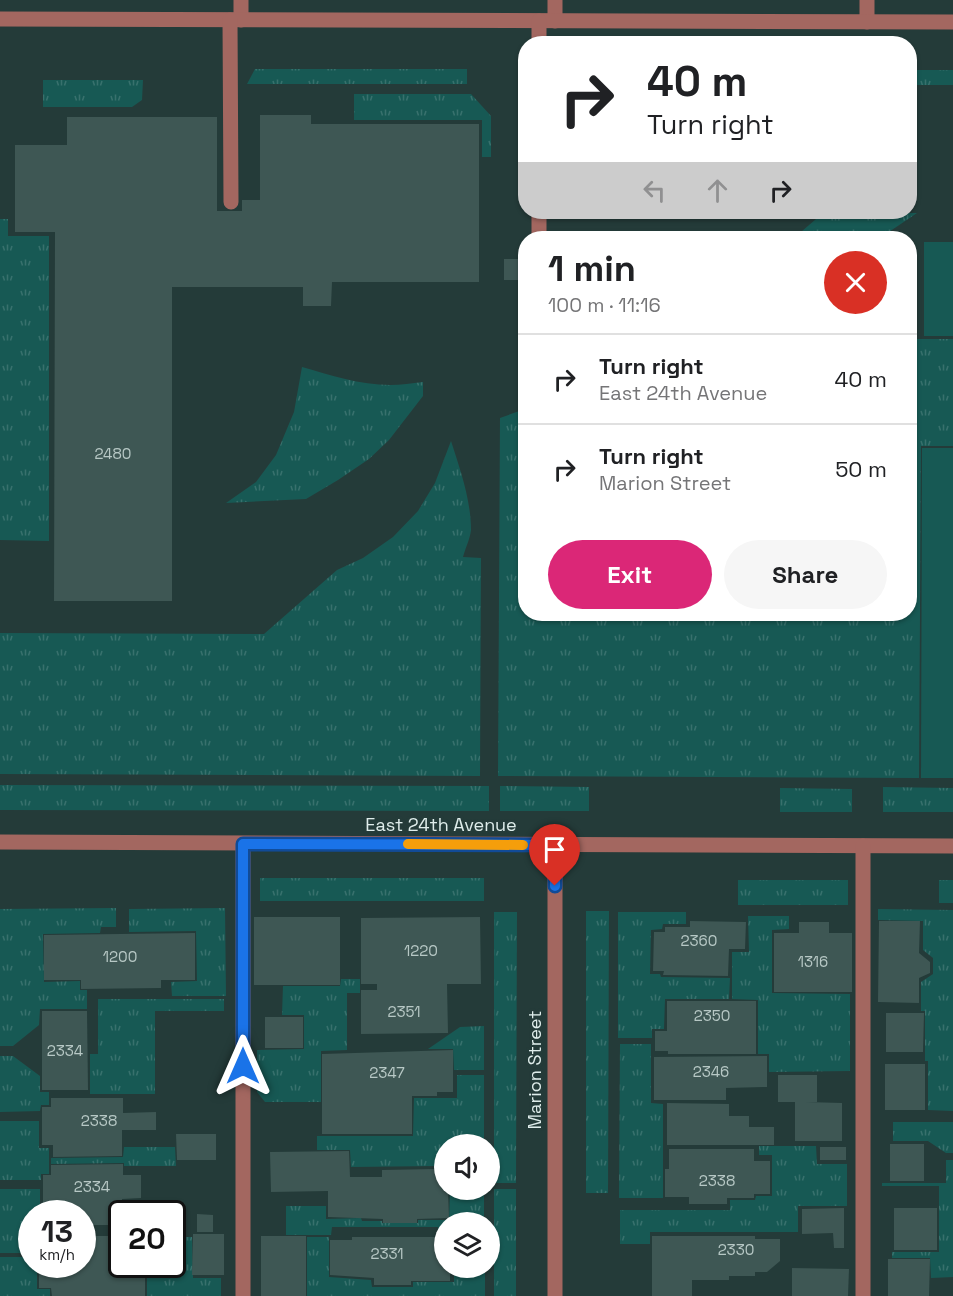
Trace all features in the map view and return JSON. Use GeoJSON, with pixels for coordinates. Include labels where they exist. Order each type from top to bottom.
{"type":"FeatureCollection","features":[{"type":"Feature","properties":{"kind":"street"},"geometry":{"type":"LineString","coordinates":[[231,202],[236,20],[242,0]]}},
{"type":"Feature","properties":{"kind":"street"},"geometry":{"type":"LineString","coordinates":[[542,36],[555,0]]}},
{"type":"Feature","properties":{"kind":"street"},"geometry":{"type":"LineString","coordinates":[[867,0],[867,22]]}},
{"type":"Feature","properties":{"kind":"street"},"geometry":{"type":"LineString","coordinates":[[0,19],[953,22]]}},
{"type":"Feature","properties":{"kind":"street","name":"East 24th Avenue"},"geometry":{"type":"LineString","coordinates":[[0,842],[953,846]]}},
{"type":"Feature","properties":{"kind":"street"},"geometry":{"type":"LineString","coordinates":[[243,844],[243,1296]]}},
{"type":"Feature","properties":{"kind":"street","name":"Marion Street"},"geometry":{"type":"LineString","coordinates":[[555,845],[555,1296]]}},
{"type":"Feature","properties":{"kind":"street"},"geometry":{"type":"LineString","coordinates":[[863,846],[863,1296]]}},
{"type":"Feature","properties":{"kind":"green space"},"geometry":{"type":"Polygon","coordinates":[[[255,69],[467,69],[467,84],[247,84],[255,69]]]}},
{"type":"Feature","properties":{"kind":"green space"},"geometry":{"type":"Polygon","coordinates":[[[917,70],[953,70],[953,85],[917,85],[917,70]]]}},
{"type":"Feature","properties":{"kind":"green space"},"geometry":{"type":"Polygon","coordinates":[[[43,80],[143,80],[142,100],[132,107],[43,107],[43,80]]]}},
{"type":"Feature","properties":{"kind":"green space"},"geometry":{"type":"Polygon","coordinates":[[[354,94],[471,94],[491,116],[491,157],[482,157],[482,120],[354,120],[354,94]]]}},
{"type":"Feature","properties":{"kind":"green space"},"geometry":{"type":"Polygon","coordinates":[[[0,219],[8,219],[8,236],[49,236],[49,541],[0,540],[0,219]]]}},
{"type":"Feature","properties":{"kind":"green space"},"geometry":{"type":"Polygon","coordinates":[[[816,219],[908,219],[890,231],[802,231],[816,219]]]}},
{"type":"Feature","properties":{"kind":"green space"},"geometry":{"type":"Polygon","coordinates":[[[924,242],[953,242],[953,336],[924,336],[924,242]]]}},
{"type":"Feature","properties":{"kind":"green space"},"geometry":{"type":"Polygon","coordinates":[[[917,339],[953,339],[953,446],[921,446],[919,778],[498,776],[500,418],[518,412],[518,621],[917,621],[917,339]]]}},
{"type":"Feature","properties":{"kind":"green space"},"geometry":{"type":"Polygon","coordinates":[[[302,367],[345,379],[379,385],[423,382],[423,396],[389,440],[369,459],[306,499],[226,503],[256,482],[276,455],[294,412],[302,367]]]}},
{"type":"Feature","properties":{"kind":"green space"},"geometry":{"type":"Polygon","coordinates":[[[451,441],[471,519],[471,530],[463,557],[481,558],[480,776],[0,774],[0,633],[264,634],[337,570],[363,558],[393,537],[418,511],[435,483],[451,441]]]}},
{"type":"Feature","properties":{"kind":"green space"},"geometry":{"type":"Polygon","coordinates":[[[922,448],[953,448],[953,778],[921,778],[922,448]]]}},
{"type":"Feature","properties":{"kind":"green space"},"geometry":{"type":"Polygon","coordinates":[[[0,785],[489,786],[489,811],[0,810],[0,785]]]}},
{"type":"Feature","properties":{"kind":"green space"},"geometry":{"type":"Polygon","coordinates":[[[500,786],[589,787],[589,811],[500,811],[500,786]]]}},
{"type":"Feature","properties":{"kind":"green space"},"geometry":{"type":"Polygon","coordinates":[[[883,787],[953,788],[953,812],[883,812],[883,787]]]}},
{"type":"Feature","properties":{"kind":"green space"},"geometry":{"type":"Polygon","coordinates":[[[780,788],[852,789],[852,812],[780,812],[780,788]]]}},
{"type":"Feature","properties":{"kind":"green space"},"geometry":{"type":"Polygon","coordinates":[[[260,878],[484,878],[484,901],[260,901],[260,878]]]}},
{"type":"Feature","properties":{"kind":"green space"},"geometry":{"type":"Polygon","coordinates":[[[738,880],[848,880],[848,905],[738,905],[738,880]]]}},
{"type":"Feature","properties":{"kind":"green space"},"geometry":{"type":"Polygon","coordinates":[[[939,880],[953,880],[953,903],[939,903],[939,880]]]}},
{"type":"Feature","properties":{"kind":"green space"},"geometry":{"type":"Polygon","coordinates":[[[116,908],[116,927],[101,927],[100,933],[43,934],[44,982],[80,981],[80,990],[87,990],[87,1009],[40,1009],[39,1025],[13,1046],[0,1046],[0,909],[116,908]]]}},
{"type":"Feature","properties":{"kind":"green space"},"geometry":{"type":"Polygon","coordinates":[[[225,908],[226,996],[172,996],[171,982],[197,981],[196,931],[129,932],[129,909],[225,908]]]}},
{"type":"Feature","properties":{"kind":"green space"},"geometry":{"type":"Polygon","coordinates":[[[878,909],[953,910],[953,1111],[928,1110],[928,1061],[925,1061],[925,1011],[921,1011],[921,982],[933,974],[933,958],[923,950],[923,921],[878,920],[878,909]]]}},
{"type":"Feature","properties":{"kind":"green space"},"geometry":{"type":"Polygon","coordinates":[[[586,911],[609,911],[608,1193],[586,1193],[586,911]]]}},
{"type":"Feature","properties":{"kind":"green space"},"geometry":{"type":"Polygon","coordinates":[[[494,912],[517,912],[516,1183],[500,1183],[500,1134],[494,1134],[494,912]]]}},
{"type":"Feature","properties":{"kind":"green space"},"geometry":{"type":"Polygon","coordinates":[[[618,912],[686,912],[686,924],[663,924],[662,929],[651,930],[650,974],[660,974],[661,977],[730,978],[729,999],[665,999],[664,1029],[652,1029],[652,1038],[618,1038],[618,912]]]}},
{"type":"Feature","properties":{"kind":"green space"},"geometry":{"type":"Polygon","coordinates":[[[748,916],[789,916],[789,929],[772,930],[772,993],[850,994],[850,1071],[769,1072],[769,1054],[758,1054],[758,1000],[732,999],[732,952],[749,952],[748,916]]]}},
{"type":"Feature","properties":{"kind":"green space"},"geometry":{"type":"Polygon","coordinates":[[[341,979],[360,979],[360,993],[347,993],[347,1050],[321,1051],[321,1102],[265,1102],[257,1092],[257,1050],[304,1049],[304,1015],[282,1015],[283,986],[340,986],[341,979]]]}},
{"type":"Feature","properties":{"kind":"green space"},"geometry":{"type":"Polygon","coordinates":[[[98,999],[224,999],[224,1011],[155,1011],[155,1094],[90,1094],[90,1054],[98,1054],[98,999]]]}},
{"type":"Feature","properties":{"kind":"green space"},"geometry":{"type":"Polygon","coordinates":[[[484,1026],[484,1070],[454,1070],[453,1049],[428,1049],[460,1027],[484,1026]]]}},
{"type":"Feature","properties":{"kind":"green space"},"geometry":{"type":"Polygon","coordinates":[[[620,1044],[651,1044],[651,1103],[663,1104],[663,1198],[619,1198],[620,1044]]]}},
{"type":"Feature","properties":{"kind":"green space"},"geometry":{"type":"Polygon","coordinates":[[[0,1056],[13,1056],[40,1076],[40,1092],[49,1092],[49,1105],[41,1105],[40,1111],[0,1112],[0,1056]]]}},
{"type":"Feature","properties":{"kind":"green space"},"geometry":{"type":"Polygon","coordinates":[[[457,1075],[484,1075],[484,1134],[434,1134],[434,1166],[351,1167],[350,1150],[317,1150],[317,1136],[413,1136],[414,1098],[457,1098],[457,1075]]]}},
{"type":"Feature","properties":{"kind":"green space"},"geometry":{"type":"Polygon","coordinates":[[[0,1121],[39,1121],[39,1148],[49,1148],[49,1174],[41,1174],[41,1180],[0,1180],[0,1121]]]}},
{"type":"Feature","properties":{"kind":"green space"},"geometry":{"type":"Polygon","coordinates":[[[893,1122],[953,1122],[953,1153],[946,1153],[928,1141],[893,1141],[893,1122]]]}},
{"type":"Feature","properties":{"kind":"green space"},"geometry":{"type":"Polygon","coordinates":[[[759,1146],[816,1146],[817,1164],[847,1164],[847,1206],[798,1206],[798,1232],[650,1232],[650,1244],[620,1244],[620,1210],[730,1210],[730,1200],[755,1200],[756,1196],[772,1196],[772,1155],[759,1155],[759,1146]]]}},
{"type":"Feature","properties":{"kind":"green space"},"geometry":{"type":"Polygon","coordinates":[[[124,1147],[175,1147],[176,1166],[124,1166],[124,1163],[51,1164],[51,1158],[123,1157],[124,1147]]]}},
{"type":"Feature","properties":{"kind":"green space"},"geometry":{"type":"Polygon","coordinates":[[[946,1160],[953,1160],[953,1277],[931,1278],[930,1258],[892,1258],[892,1252],[939,1252],[939,1186],[882,1186],[882,1183],[946,1183],[946,1160]]]}},
{"type":"Feature","properties":{"kind":"green space"},"geometry":{"type":"Polygon","coordinates":[[[0,1189],[40,1189],[40,1200],[18,1200],[18,1253],[0,1253],[0,1189]]]}},
{"type":"Feature","properties":{"kind":"green space"},"geometry":{"type":"Polygon","coordinates":[[[500,1189],[516,1189],[516,1296],[494,1296],[494,1278],[500,1278],[500,1212],[494,1212],[494,1200],[500,1200],[500,1189]]]}},
{"type":"Feature","properties":{"kind":"green space"},"geometry":{"type":"Polygon","coordinates":[[[450,1200],[484,1200],[484,1212],[449,1212],[450,1200]]]}},
{"type":"Feature","properties":{"kind":"green space"},"geometry":{"type":"Polygon","coordinates":[[[286,1206],[326,1206],[326,1219],[361,1218],[362,1221],[382,1221],[382,1223],[418,1223],[418,1220],[434,1220],[434,1227],[332,1227],[331,1235],[286,1235],[286,1206]]]}},
{"type":"Feature","properties":{"kind":"green space"},"geometry":{"type":"Polygon","coordinates":[[[186,1237],[192,1237],[193,1278],[221,1278],[221,1296],[147,1296],[147,1278],[186,1278],[186,1237]]]}},
{"type":"Feature","properties":{"kind":"green space"},"geometry":{"type":"Polygon","coordinates":[[[307,1237],[329,1237],[329,1277],[371,1280],[372,1287],[413,1287],[413,1282],[454,1282],[454,1278],[485,1278],[485,1296],[307,1296],[307,1237]]]}},
{"type":"Feature","properties":{"kind":"green space"},"geometry":{"type":"Polygon","coordinates":[[[0,1257],[18,1257],[18,1278],[37,1278],[37,1289],[50,1289],[50,1296],[0,1296],[0,1257]]]}},
{"type":"Feature","properties":{"kind":"building"},"geometry":{"type":"Polygon","coordinates":[[[260,115],[311,115],[311,124],[479,124],[479,282],[332,282],[331,306],[303,306],[303,287],[172,287],[172,601],[54,601],[55,232],[15,232],[15,145],[67,145],[67,117],[217,117],[217,211],[242,211],[242,200],[260,200],[260,115]]]}},
{"type":"Feature","properties":{"kind":"building"},"geometry":{"type":"Polygon","coordinates":[[[504,259],[518,259],[518,280],[504,280],[504,259]]]}},
{"type":"Feature","properties":{"kind":"building"},"geometry":{"type":"Polygon","coordinates":[[[254,917],[340,917],[340,985],[254,985],[254,917]]]}},
{"type":"Feature","properties":{"kind":"building"},"geometry":{"type":"Polygon","coordinates":[[[480,917],[481,984],[447,984],[448,1033],[361,1034],[361,990],[377,990],[377,984],[361,984],[361,918],[480,917]]]}},
{"type":"Feature","properties":{"kind":"building"},"geometry":{"type":"Polygon","coordinates":[[[690,921],[746,922],[745,949],[729,949],[728,976],[663,975],[664,971],[653,971],[654,932],[665,932],[665,927],[690,927],[690,921]]]}},
{"type":"Feature","properties":{"kind":"building"},"geometry":{"type":"Polygon","coordinates":[[[879,921],[920,921],[919,953],[930,962],[930,973],[919,978],[919,1003],[878,1002],[879,921]]]}},
{"type":"Feature","properties":{"kind":"building"},"geometry":{"type":"Polygon","coordinates":[[[799,922],[829,922],[829,933],[852,933],[852,992],[774,992],[774,933],[799,933],[799,922]]]}},
{"type":"Feature","properties":{"kind":"building"},"geometry":{"type":"Polygon","coordinates":[[[195,933],[195,980],[161,980],[161,988],[81,989],[81,980],[44,980],[44,935],[195,933]]]}},
{"type":"Feature","properties":{"kind":"building"},"geometry":{"type":"Polygon","coordinates":[[[667,1001],[756,1001],[756,1054],[668,1054],[668,1051],[655,1051],[655,1031],[667,1031],[667,1001]]]}},
{"type":"Feature","properties":{"kind":"building"},"geometry":{"type":"Polygon","coordinates":[[[42,1011],[87,1011],[88,1090],[42,1090],[42,1011]]]}},
{"type":"Feature","properties":{"kind":"building"},"geometry":{"type":"Polygon","coordinates":[[[886,1013],[924,1013],[923,1052],[886,1052],[886,1013]]]}},
{"type":"Feature","properties":{"kind":"building"},"geometry":{"type":"Polygon","coordinates":[[[265,1017],[303,1017],[303,1048],[265,1048],[265,1017]]]}},
{"type":"Feature","properties":{"kind":"building"},"geometry":{"type":"Polygon","coordinates":[[[453,1050],[453,1092],[437,1092],[437,1096],[412,1096],[412,1134],[322,1134],[322,1054],[453,1050]]]}},
{"type":"Feature","properties":{"kind":"building"},"geometry":{"type":"Polygon","coordinates":[[[767,1056],[767,1087],[726,1088],[726,1100],[654,1100],[654,1057],[767,1056]]]}},
{"type":"Feature","properties":{"kind":"building"},"geometry":{"type":"Polygon","coordinates":[[[885,1064],[925,1064],[925,1110],[885,1110],[885,1064]]]}},
{"type":"Feature","properties":{"kind":"building"},"geometry":{"type":"Polygon","coordinates":[[[778,1075],[817,1075],[817,1102],[806,1102],[842,1103],[842,1141],[795,1141],[795,1102],[778,1102],[778,1075]]]}},
{"type":"Feature","properties":{"kind":"building"},"geometry":{"type":"Polygon","coordinates":[[[51,1098],[123,1098],[123,1113],[156,1112],[156,1130],[122,1130],[122,1156],[53,1157],[53,1145],[42,1145],[42,1107],[51,1107],[51,1098]]]}},
{"type":"Feature","properties":{"kind":"building"},"geometry":{"type":"Polygon","coordinates":[[[667,1103],[729,1104],[729,1116],[749,1116],[749,1127],[774,1127],[774,1145],[667,1145],[667,1103]]]}},
{"type":"Feature","properties":{"kind":"building"},"geometry":{"type":"Polygon","coordinates":[[[176,1134],[216,1134],[216,1160],[177,1160],[176,1134]]]}},
{"type":"Feature","properties":{"kind":"building"},"geometry":{"type":"Polygon","coordinates":[[[890,1144],[924,1144],[924,1181],[890,1181],[890,1144]]]}},
{"type":"Feature","properties":{"kind":"building"},"geometry":{"type":"Polygon","coordinates":[[[820,1147],[846,1147],[846,1160],[820,1160],[820,1147]]]}},
{"type":"Feature","properties":{"kind":"building"},"geometry":{"type":"Polygon","coordinates":[[[669,1149],[754,1149],[754,1161],[770,1161],[770,1194],[754,1194],[754,1198],[727,1198],[727,1204],[689,1204],[689,1197],[665,1197],[665,1169],[669,1169],[669,1149]]]}},
{"type":"Feature","properties":{"kind":"building"},"geometry":{"type":"Polygon","coordinates":[[[349,1151],[350,1177],[382,1177],[382,1170],[434,1169],[434,1200],[448,1200],[449,1212],[434,1212],[434,1218],[417,1219],[417,1223],[383,1223],[383,1219],[328,1217],[328,1191],[271,1192],[270,1152],[349,1151]]]}},
{"type":"Feature","properties":{"kind":"building"},"geometry":{"type":"Polygon","coordinates":[[[123,1164],[123,1175],[141,1175],[141,1198],[108,1200],[108,1225],[96,1225],[96,1200],[43,1200],[43,1175],[51,1175],[51,1165],[123,1164]]]}},
{"type":"Feature","properties":{"kind":"building"},"geometry":{"type":"Polygon","coordinates":[[[844,1208],[844,1248],[834,1248],[833,1233],[802,1234],[802,1209],[844,1208]]]}},
{"type":"Feature","properties":{"kind":"building"},"geometry":{"type":"Polygon","coordinates":[[[894,1208],[937,1208],[937,1250],[894,1250],[894,1208]]]}},
{"type":"Feature","properties":{"kind":"building"},"geometry":{"type":"Polygon","coordinates":[[[197,1214],[213,1215],[213,1232],[197,1232],[197,1214]]]}},
{"type":"Feature","properties":{"kind":"building"},"geometry":{"type":"Polygon","coordinates":[[[193,1234],[224,1234],[224,1275],[192,1275],[193,1234]]]}},
{"type":"Feature","properties":{"kind":"building"},"geometry":{"type":"Polygon","coordinates":[[[96,1236],[108,1236],[108,1278],[145,1278],[145,1296],[52,1296],[51,1288],[39,1288],[39,1278],[96,1278],[96,1236]]]}},
{"type":"Feature","properties":{"kind":"building"},"geometry":{"type":"Polygon","coordinates":[[[261,1236],[306,1236],[306,1296],[261,1296],[261,1236]]]}},
{"type":"Feature","properties":{"kind":"building"},"geometry":{"type":"Polygon","coordinates":[[[652,1236],[755,1236],[755,1239],[780,1239],[780,1261],[767,1272],[755,1272],[755,1276],[729,1276],[729,1280],[692,1280],[692,1296],[652,1296],[652,1236]]]}},
{"type":"Feature","properties":{"kind":"building"},"geometry":{"type":"Polygon","coordinates":[[[352,1237],[434,1237],[434,1278],[450,1278],[450,1281],[411,1281],[411,1285],[374,1285],[374,1278],[330,1275],[330,1240],[352,1240],[352,1237]]]}},
{"type":"Feature","properties":{"kind":"building"},"geometry":{"type":"Polygon","coordinates":[[[888,1259],[930,1259],[929,1296],[888,1296],[888,1259]]]}},
{"type":"Feature","properties":{"kind":"building"},"geometry":{"type":"Polygon","coordinates":[[[792,1268],[849,1269],[848,1296],[792,1296],[792,1268]]]}},
{"type":"Feature","properties":{"kind":"slow traffic"},"geometry":{"type":"LineString","coordinates":[[408,844],[523,845]]}},
{"type":"Feature","properties":{"kind":"route"},"geometry":{"type":"LineString","coordinates":[[243,1066],[243,844],[555,845],[555,886]]}}]}
